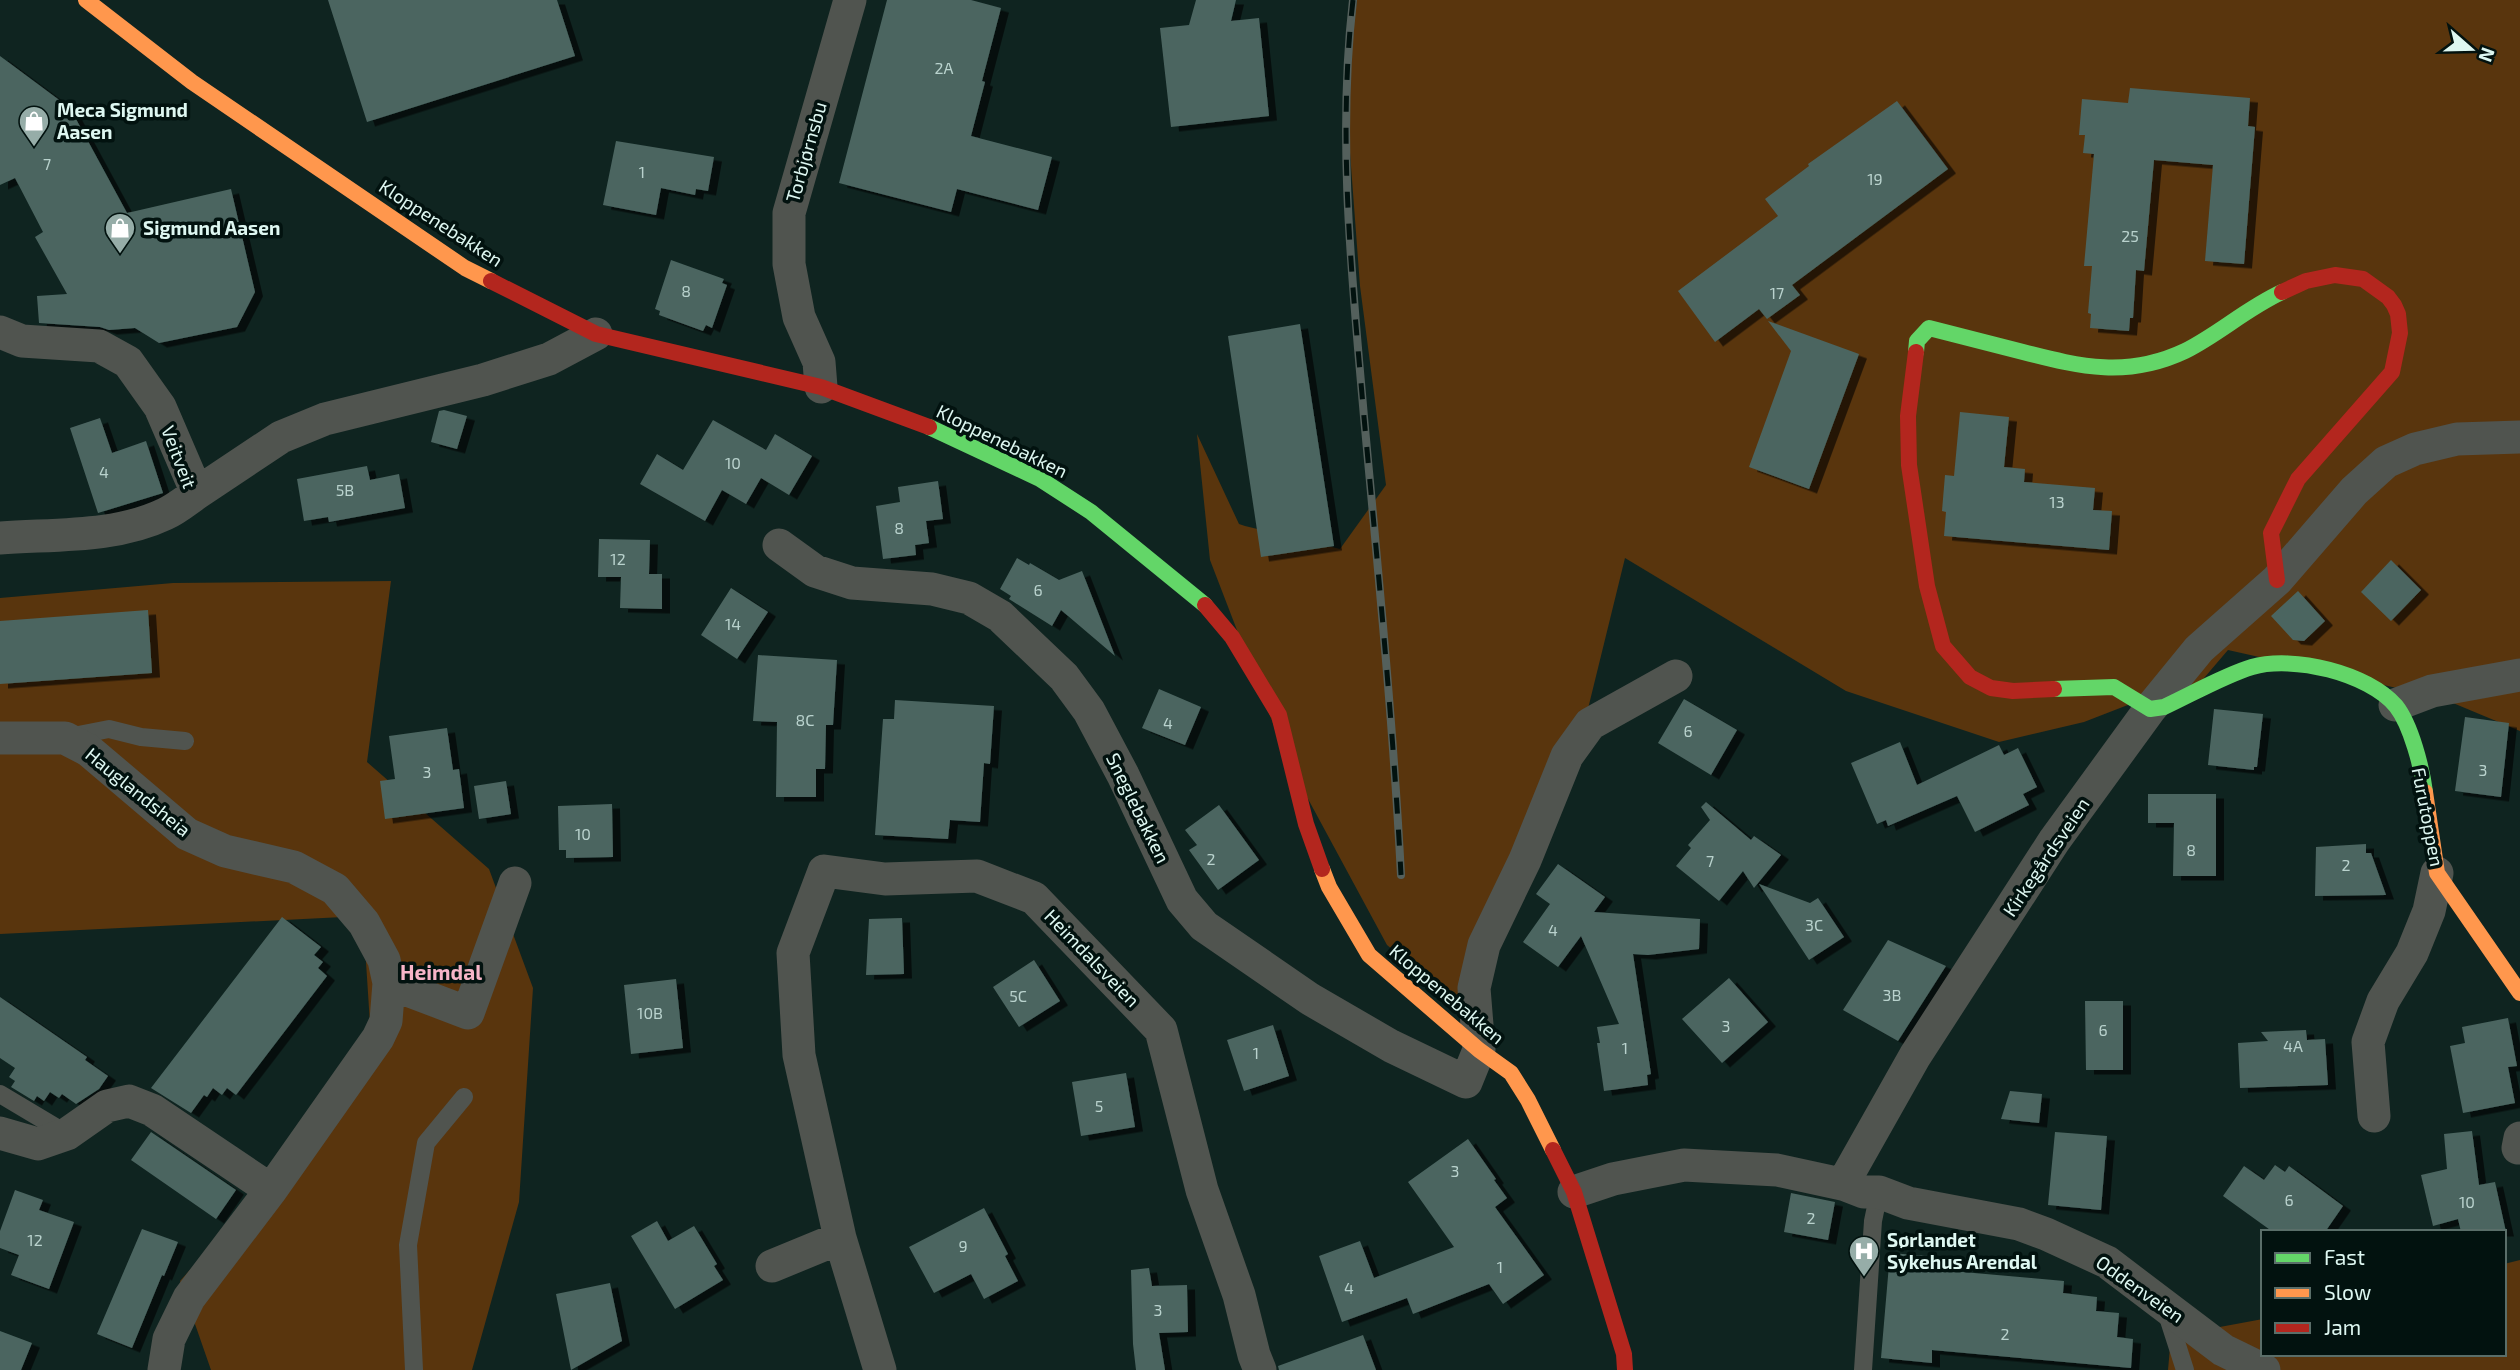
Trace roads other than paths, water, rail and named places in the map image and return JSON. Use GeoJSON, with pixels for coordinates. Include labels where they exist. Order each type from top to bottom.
{"type":"FeatureCollection","features":[{"type":"Feature","properties":{"kind":"main road","name":"Kloppenebakken"},"geometry":{"type":"LineString","coordinates":[[86,0],[192,82],[465,268],[596,334],[821,387],[944,433],[1040,479],[1091,512],[1202,603],[1232,637],[1279,715],[1306,824],[1329,887],[1369,955],[1479,1050],[1511,1073],[1528,1100],[1574,1192],[1624,1354],[1625,1370]]}},
{"type":"Feature","properties":{"kind":"main road"},"geometry":{"type":"LineString","coordinates":[[2150,709],[2114,687],[2013,691],[1991,688],[1970,677],[1943,646],[1927,586],[1909,465],[1908,416],[1917,341],[1929,328],[2063,363],[2110,369],[2162,361],[2204,340],[2295,284],[2326,274],[2351,275],[2381,289],[2392,301],[2401,322],[2400,350],[2392,372],[2298,479],[2271,533],[2277,580]]}},
{"type":"Feature","properties":{"kind":"main road","name":"Furutoppen"},"geometry":{"type":"LineString","coordinates":[[2150,709],[2164,708],[2252,667],[2286,662],[2304,663],[2344,675],[2381,692],[2403,716],[2423,774],[2437,873],[2520,993]]}},
{"type":"Feature","properties":{"kind":"street","name":"Torbjørnsbu"},"geometry":{"type":"LineString","coordinates":[[821,387],[818,362],[799,317],[789,264],[789,213],[850,0]]}},
{"type":"Feature","properties":{"kind":"street","name":"Veitveit"},"geometry":{"type":"LineString","coordinates":[[0,332],[22,341],[99,346],[128,362],[160,407],[197,493],[168,513],[139,524],[97,532],[0,538]]}},
{"type":"Feature","properties":{"kind":"street"},"geometry":{"type":"LineString","coordinates":[[197,493],[281,437],[325,419],[483,380],[549,359],[596,334]]}},
{"type":"Feature","properties":{"kind":"street","name":"Kirkegårdsveien"},"geometry":{"type":"LineString","coordinates":[[1846,1185],[1849,1173],[1915,1056],[2054,841],[2150,709],[2199,649],[2277,580],[2354,491],[2386,462],[2415,449],[2457,439],[2520,437]]}},
{"type":"Feature","properties":{"kind":"street","name":"Sneglebakken"},"geometry":{"type":"LineString","coordinates":[[779,545],[815,571],[852,583],[945,592],[970,598],[1000,616],[1064,677],[1088,711],[1124,775],[1182,900],[1204,926],[1310,999],[1391,1046],[1466,1082],[1479,1050]]}},
{"type":"Feature","properties":{"kind":"street"},"geometry":{"type":"LineString","coordinates":[[2395,705],[2432,691],[2520,675]]}},
{"type":"Feature","properties":{"kind":"street"},"geometry":{"type":"LineString","coordinates":[[1479,1050],[1474,988],[1484,945],[1525,860],[1567,756],[1590,724],[1676,676]]}},
{"type":"Feature","properties":{"kind":"street","name":"Hauglandsheia"},"geometry":{"type":"LineString","coordinates":[[0,738],[65,738],[88,750],[187,834],[225,851],[294,867],[334,889],[364,923],[384,960],[389,983],[386,1021],[378,1038],[271,1190],[189,1298],[169,1339],[164,1370]]}},
{"type":"Feature","properties":{"kind":"street","name":"Heimdalsveien"},"geometry":{"type":"LineString","coordinates":[[839,1238],[799,1055],[793,953],[824,871],[885,879],[977,876],[1034,898],[1161,1030],[1202,1190],[1239,1295],[1260,1370]]}},
{"type":"Feature","properties":{"kind":"street"},"geometry":{"type":"LineString","coordinates":[[2374,1116],[2368,1042],[2383,1001],[2412,953],[2429,911],[2437,873]]}},
{"type":"Feature","properties":{"kind":"street"},"geometry":{"type":"LineString","coordinates":[[389,983],[468,1013],[515,883]]}},
{"type":"Feature","properties":{"kind":"street"},"geometry":{"type":"LineString","coordinates":[[0,1133],[38,1144],[67,1133],[107,1106],[129,1101],[152,1110],[271,1190]]}},
{"type":"Feature","properties":{"kind":"street"},"geometry":{"type":"LineString","coordinates":[[1574,1192],[1614,1179],[1684,1164],[1776,1170],[1846,1185]]}},
{"type":"Feature","properties":{"kind":"street","name":"Oddenveien"},"geometry":{"type":"LineString","coordinates":[[1846,1185],[1864,1192],[1879,1192],[1909,1203],[2019,1224],[2046,1234],[2107,1262],[2223,1350],[2264,1370]]}},
{"type":"Feature","properties":{"kind":"street"},"geometry":{"type":"LineString","coordinates":[[772,1266],[839,1238],[880,1370]]}},
{"type":"Feature","properties":{"kind":"lane"},"geometry":{"type":"LineString","coordinates":[[65,738],[109,729],[141,737],[185,741]]}},
{"type":"Feature","properties":{"kind":"lane"},"geometry":{"type":"LineString","coordinates":[[0,1094],[67,1133]]}},
{"type":"Feature","properties":{"kind":"lane"},"geometry":{"type":"LineString","coordinates":[[414,1370],[408,1245],[426,1143],[464,1097]]}},
{"type":"Feature","properties":{"kind":"lane"},"geometry":{"type":"LineString","coordinates":[[1863,1370],[1873,1221],[1879,1192]]}},
{"type":"Feature","properties":{"kind":"lane"},"geometry":{"type":"LineString","coordinates":[[2164,1304],[2185,1370]]}},
{"type":"Feature","properties":{"kind":"railway"},"geometry":{"type":"LineString","coordinates":[[1353,0],[1346,104],[1348,208],[1401,875]]}},
{"type":"Feature","properties":{"kind":"place","name":"Meca Sigmund Aasen"},"geometry":{"type":"Point","coordinates":[34,148]}},
{"type":"Feature","properties":{"kind":"place","name":"Sigmund Aasen"},"geometry":{"type":"Point","coordinates":[120,255]}},
{"type":"Feature","properties":{"kind":"place","name":"Sørlandet Sykehus Arendal"},"geometry":{"type":"Point","coordinates":[1864,1278]}},
{"type":"Feature","properties":{"kind":"district","name":"Heimdal"},"geometry":{"type":"Point","coordinates":[441,973]}}]}
